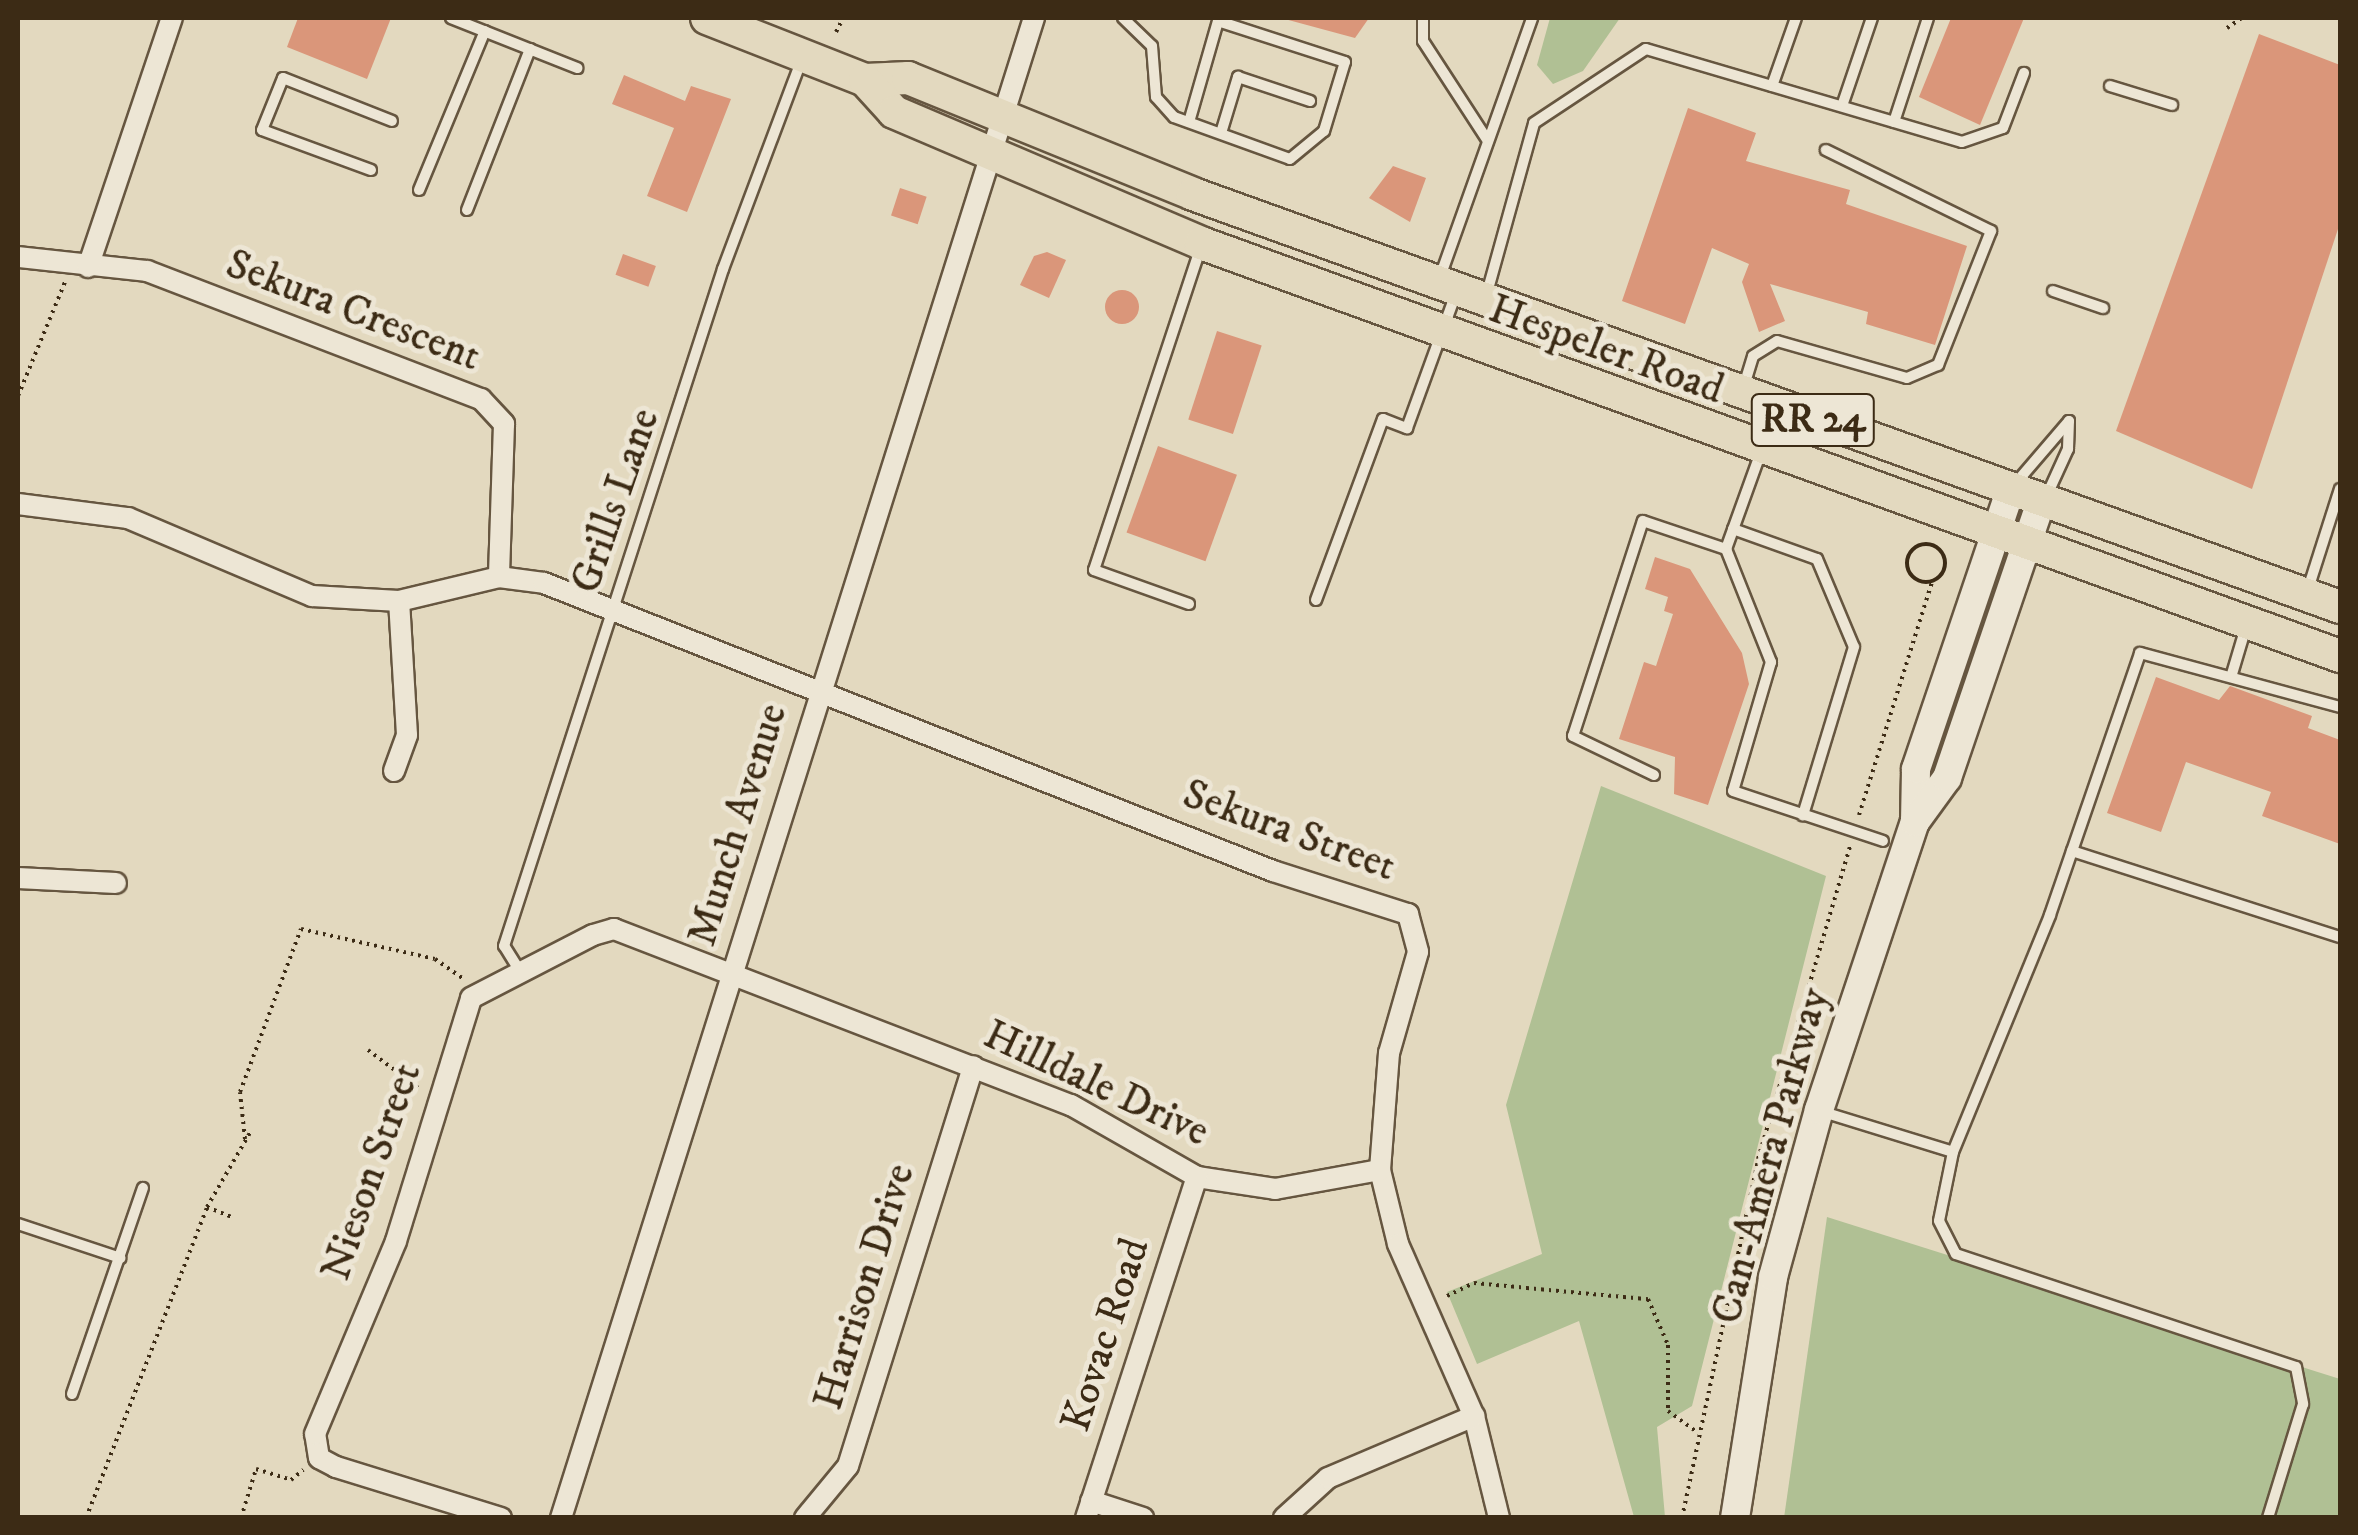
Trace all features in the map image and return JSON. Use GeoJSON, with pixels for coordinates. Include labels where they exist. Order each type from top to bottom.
{"type":"FeatureCollection","features":[{"type":"Feature","properties":{"kind":"main road","name":"Hespeler Road"},"geometry":{"type":"LineString","coordinates":[[707,18],[865,80],[908,78],[1460,291],[2340,607]]}},
{"type":"Feature","properties":{"kind":"main road","name":"Hespeler Road"},"geometry":{"type":"LineString","coordinates":[[865,80],[894,112],[985,154],[1202,243],[1761,452],[2340,656]]}},
{"type":"Feature","properties":{"kind":"main road","name":"Can-Amera Parkway"},"geometry":{"type":"LineString","coordinates":[[1735,1518],[1773,1277],[1819,1110],[1916,822],[1947,778],[2010,541],[2010,491]]}},
{"type":"Feature","properties":{"kind":"main road","name":"Can-Amera Parkway"},"geometry":{"type":"LineString","coordinates":[[2010,541],[2041,502]]}},
{"type":"Feature","properties":{"kind":"street"},"geometry":{"type":"LineString","coordinates":[[88,267],[172,18]]}},
{"type":"Feature","properties":{"kind":"street","name":"Munch Avenue"},"geometry":{"type":"LineString","coordinates":[[562,1518],[985,154],[1034,18]]}},
{"type":"Feature","properties":{"kind":"street","name":"Sekura Crescent"},"geometry":{"type":"LineString","coordinates":[[18,257],[146,271],[481,399],[504,424],[500,577]]}},
{"type":"Feature","properties":{"kind":"street"},"geometry":{"type":"LineString","coordinates":[[18,504],[128,518],[312,596],[399,601],[500,577],[615,606]]}},
{"type":"Feature","properties":{"kind":"street"},"geometry":{"type":"LineString","coordinates":[[394,771],[407,735],[399,601]]}},
{"type":"Feature","properties":{"kind":"street","name":"Sekura Street"},"geometry":{"type":"LineString","coordinates":[[615,606],[1273,870],[1408,914],[1418,952],[1389,1053],[1380,1170],[1398,1244],[1474,1416],[1499,1518]]}},
{"type":"Feature","properties":{"kind":"street"},"geometry":{"type":"LineString","coordinates":[[18,878],[116,883]]}},
{"type":"Feature","properties":{"kind":"street"},"geometry":{"type":"LineString","coordinates":[[476,990],[518,968],[614,929],[732,972]]}},
{"type":"Feature","properties":{"kind":"street","name":"Hilldale Drive"},"geometry":{"type":"LineString","coordinates":[[732,972],[1072,1106],[1197,1177],[1275,1189],[1380,1170]]}},
{"type":"Feature","properties":{"kind":"street","name":"Nieson Street"},"geometry":{"type":"LineString","coordinates":[[319,1458],[315,1434],[336,1370],[396,1242],[476,990]]}},
{"type":"Feature","properties":{"kind":"street","name":"Harrison Drive"},"geometry":{"type":"LineString","coordinates":[[804,1518],[848,1466],[974,1066]]}},
{"type":"Feature","properties":{"kind":"street","name":"Kovac Road"},"geometry":{"type":"LineString","coordinates":[[1089,1509],[1197,1177]]}},
{"type":"Feature","properties":{"kind":"street"},"geometry":{"type":"LineString","coordinates":[[1284,1518],[1328,1478],[1474,1416]]}},
{"type":"Feature","properties":{"kind":"street"},"geometry":{"type":"LineString","coordinates":[[319,1458],[501,1518]]}},
{"type":"Feature","properties":{"kind":"street"},"geometry":{"type":"LineString","coordinates":[[1089,1509],[1143,1518]]}},
{"type":"Feature","properties":{"kind":"lane"},"geometry":{"type":"LineString","coordinates":[[451,18],[576,68]]}},
{"type":"Feature","properties":{"kind":"lane"},"geometry":{"type":"LineString","coordinates":[[1124,18],[1152,46],[1156,97],[1189,122],[1290,160],[1307,152],[1324,131],[1345,62],[1218,21],[1189,122]]}},
{"type":"Feature","properties":{"kind":"lane"},"geometry":{"type":"LineString","coordinates":[[1422,18],[1423,41],[1488,140]]}},
{"type":"Feature","properties":{"kind":"lane"},"geometry":{"type":"LineString","coordinates":[[1460,291],[1488,140],[1532,18]]}},
{"type":"Feature","properties":{"kind":"lane"},"geometry":{"type":"LineString","coordinates":[[1772,86],[1796,18]]}},
{"type":"Feature","properties":{"kind":"lane"},"geometry":{"type":"LineString","coordinates":[[1842,106],[1872,18]]}},
{"type":"Feature","properties":{"kind":"lane"},"geometry":{"type":"LineString","coordinates":[[1894,122],[1928,18]]}},
{"type":"Feature","properties":{"kind":"lane"},"geometry":{"type":"LineString","coordinates":[[419,190],[484,31]]}},
{"type":"Feature","properties":{"kind":"lane"},"geometry":{"type":"LineString","coordinates":[[467,210],[530,49]]}},
{"type":"Feature","properties":{"kind":"lane"},"geometry":{"type":"LineString","coordinates":[[1316,600],[1383,418],[1406,428],[1460,291],[1534,123],[1646,49],[1962,142],[1989,139],[2024,72]]}},
{"type":"Feature","properties":{"kind":"lane","name":"Grills Lane"},"geometry":{"type":"LineString","coordinates":[[518,968],[504,946],[723,268],[804,55]]}},
{"type":"Feature","properties":{"kind":"lane"},"geometry":{"type":"LineString","coordinates":[[1221,133],[1238,77],[1310,101]]}},
{"type":"Feature","properties":{"kind":"lane"},"geometry":{"type":"LineString","coordinates":[[371,170],[262,130],[282,78],[392,122]]}},
{"type":"Feature","properties":{"kind":"lane"},"geometry":{"type":"LineString","coordinates":[[2110,86],[2172,105]]}},
{"type":"Feature","properties":{"kind":"lane"},"geometry":{"type":"LineString","coordinates":[[1742,394],[1752,356],[1777,341],[1907,378],[1938,365],[1991,231],[1826,150]]}},
{"type":"Feature","properties":{"kind":"lane"},"geometry":{"type":"LineString","coordinates":[[1188,604],[1094,570],[1202,243]]}},
{"type":"Feature","properties":{"kind":"lane"},"geometry":{"type":"LineString","coordinates":[[2053,291],[2103,308]]}},
{"type":"Feature","properties":{"kind":"lane"},"geometry":{"type":"LineString","coordinates":[[2010,491],[2069,421],[2062,466],[2041,502]]}},
{"type":"Feature","properties":{"kind":"lane"},"geometry":{"type":"LineString","coordinates":[[1761,452],[1726,549],[1771,662],[1733,791],[1883,841]]}},
{"type":"Feature","properties":{"kind":"lane"},"geometry":{"type":"LineString","coordinates":[[2306,595],[2340,489]]}},
{"type":"Feature","properties":{"kind":"lane"},"geometry":{"type":"LineString","coordinates":[[1654,775],[1573,736],[1643,520],[1726,549]]}},
{"type":"Feature","properties":{"kind":"lane"},"geometry":{"type":"LineString","coordinates":[[1733,529],[1816,559],[1854,648],[1803,815]]}},
{"type":"Feature","properties":{"kind":"lane"},"geometry":{"type":"LineString","coordinates":[[2232,674],[2246,625]]}},
{"type":"Feature","properties":{"kind":"lane"},"geometry":{"type":"LineString","coordinates":[[2268,1518],[2303,1404],[2296,1367],[1956,1254],[1939,1221],[1954,1152],[2072,850],[2140,653],[2232,674],[2340,707]]}},
{"type":"Feature","properties":{"kind":"lane"},"geometry":{"type":"LineString","coordinates":[[2072,850],[2340,937]]}},
{"type":"Feature","properties":{"kind":"lane"},"geometry":{"type":"LineString","coordinates":[[1819,1110],[1954,1152]]}},
{"type":"Feature","properties":{"kind":"lane"},"geometry":{"type":"LineString","coordinates":[[72,1394],[143,1188]]}},
{"type":"Feature","properties":{"kind":"lane"},"geometry":{"type":"LineString","coordinates":[[18,1224],[120,1258]]}},
{"type":"Feature","properties":{"kind":"path"},"geometry":{"type":"LineString","coordinates":[[836,32],[842,18]]}},
{"type":"Feature","properties":{"kind":"path"},"geometry":{"type":"LineString","coordinates":[[2227,28],[2242,18]]}},
{"type":"Feature","properties":{"kind":"path"},"geometry":{"type":"LineString","coordinates":[[18,396],[55,289],[88,267]]}},
{"type":"Feature","properties":{"kind":"path"},"geometry":{"type":"LineString","coordinates":[[1682,1518],[1758,1159],[1932,582],[1948,561],[1929,544],[1912,551],[1910,574],[1932,582]]}},
{"type":"Feature","properties":{"kind":"path"},"geometry":{"type":"LineString","coordinates":[[246,1139],[240,1092],[301,929],[435,959],[476,990]]}},
{"type":"Feature","properties":{"kind":"path"},"geometry":{"type":"LineString","coordinates":[[368,1050],[440,1098]]}},
{"type":"Feature","properties":{"kind":"path"},"geometry":{"type":"LineString","coordinates":[[86,1518],[207,1208],[251,1132]]}},
{"type":"Feature","properties":{"kind":"path"},"geometry":{"type":"LineString","coordinates":[[207,1208],[234,1218]]}},
{"type":"Feature","properties":{"kind":"path"},"geometry":{"type":"LineString","coordinates":[[1447,1296],[1474,1283],[1648,1299],[1668,1345],[1668,1411],[1698,1432]]}},
{"type":"Feature","properties":{"kind":"path"},"geometry":{"type":"LineString","coordinates":[[241,1518],[256,1469],[291,1480],[319,1458]]}},
{"type":"Feature","properties":{"kind":"green space"},"geometry":{"type":"Polygon","coordinates":[[[1550,18],[1620,18],[1583,71],[1553,84],[1537,65],[1550,18]]]}},
{"type":"Feature","properties":{"kind":"green space"},"geometry":{"type":"Polygon","coordinates":[[[1601,786],[1826,876],[1692,1406],[1657,1427],[1665,1517],[1634,1517],[1579,1321],[1477,1364],[1447,1292],[1542,1254],[1506,1105],[1601,786]]]}},
{"type":"Feature","properties":{"kind":"green space"},"geometry":{"type":"Polygon","coordinates":[[[1827,1217],[2340,1379],[2340,1517],[1784,1518],[1827,1217]]]}},
{"type":"Feature","properties":{"kind":"building"},"geometry":{"type":"Polygon","coordinates":[[[298,18],[391,18],[367,79],[287,47],[298,18]]]}},
{"type":"Feature","properties":{"kind":"building"},"geometry":{"type":"Polygon","coordinates":[[[1281,18],[1369,18],[1355,38],[1281,18]]]}},
{"type":"Feature","properties":{"kind":"building"},"geometry":{"type":"Polygon","coordinates":[[[1951,18],[2024,18],[1980,125],[1919,97],[1951,18]]]}},
{"type":"Feature","properties":{"kind":"building"},"geometry":{"type":"Polygon","coordinates":[[[2259,34],[2340,65],[2340,223],[2252,489],[2116,431],[2259,34]]]}},
{"type":"Feature","properties":{"kind":"building"},"geometry":{"type":"Polygon","coordinates":[[[624,75],[685,101],[691,86],[731,99],[687,212],[647,196],[674,128],[612,104],[624,75]]]}},
{"type":"Feature","properties":{"kind":"building"},"geometry":{"type":"Polygon","coordinates":[[[1688,108],[1756,133],[1746,161],[1850,190],[1846,204],[1967,246],[1935,345],[1866,324],[1868,312],[1770,284],[1785,321],[1759,332],[1742,282],[1749,264],[1712,248],[1685,324],[1622,301],[1688,108]]]}},
{"type":"Feature","properties":{"kind":"building"},"geometry":{"type":"Polygon","coordinates":[[[1393,166],[1426,178],[1410,222],[1369,198],[1393,166]]]}},
{"type":"Feature","properties":{"kind":"building"},"geometry":{"type":"Polygon","coordinates":[[[900,188],[927,197],[918,224],[891,216],[900,188]]]}},
{"type":"Feature","properties":{"kind":"building"},"geometry":{"type":"Polygon","coordinates":[[[1047,252],[1066,260],[1049,298],[1020,285],[1034,256],[1047,252]]]}},
{"type":"Feature","properties":{"kind":"building"},"geometry":{"type":"Polygon","coordinates":[[[623,254],[656,266],[648,287],[615,275],[623,254]]]}},
{"type":"Feature","properties":{"kind":"building"},"geometry":{"type":"Polygon","coordinates":[[[1122,290],[1134,295],[1139,307],[1134,319],[1122,324],[1110,319],[1105,307],[1110,295],[1122,290]]]}},
{"type":"Feature","properties":{"kind":"building"},"geometry":{"type":"Polygon","coordinates":[[[1217,331],[1262,346],[1233,434],[1188,419],[1217,331]]]}},
{"type":"Feature","properties":{"kind":"building"},"geometry":{"type":"Polygon","coordinates":[[[1158,446],[1237,475],[1205,561],[1127,532],[1158,446]]]}},
{"type":"Feature","properties":{"kind":"building"},"geometry":{"type":"Polygon","coordinates":[[[1655,557],[1690,569],[1742,653],[1749,684],[1708,805],[1674,794],[1675,757],[1619,739],[1644,662],[1656,666],[1673,614],[1664,611],[1668,597],[1645,589],[1655,557]]]}},
{"type":"Feature","properties":{"kind":"building"},"geometry":{"type":"Polygon","coordinates":[[[2156,677],[2219,700],[2230,686],[2312,716],[2308,728],[2340,740],[2340,844],[2262,816],[2271,792],[2186,762],[2161,832],[2107,813],[2156,677]]]}}]}
